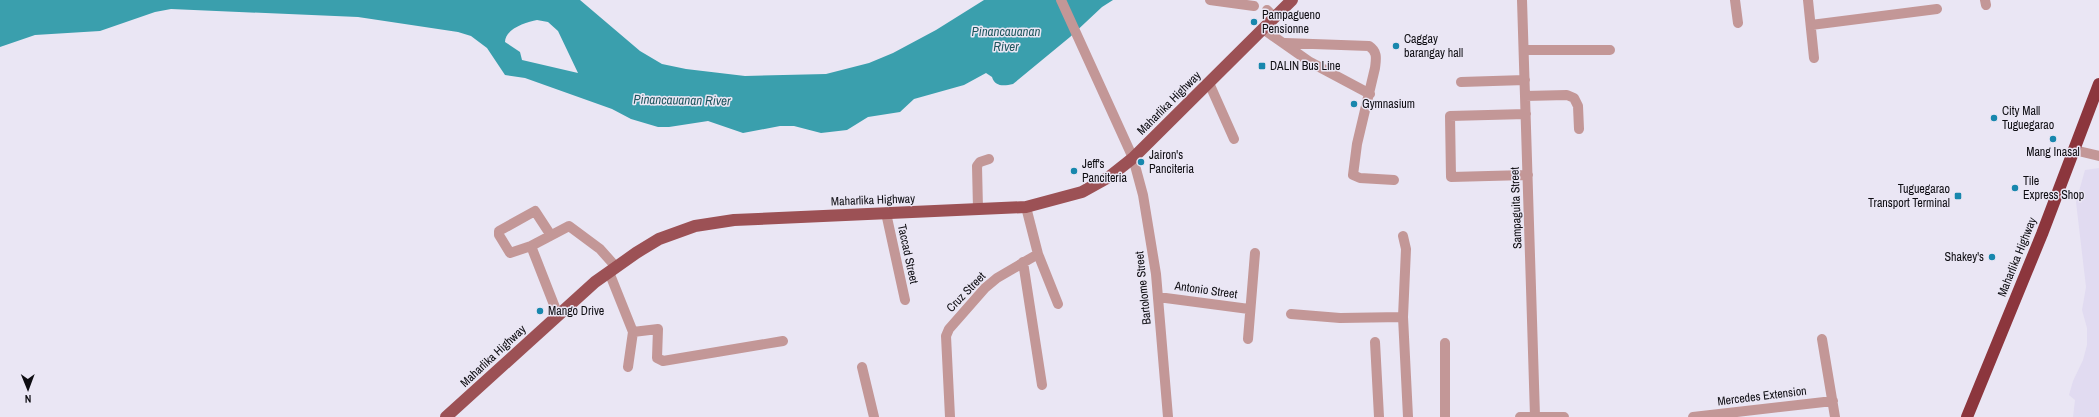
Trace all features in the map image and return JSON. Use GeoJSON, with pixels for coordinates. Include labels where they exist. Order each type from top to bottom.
{"type":"FeatureCollection","features":[{"type":"Feature","properties":{"kind":"highway","name":"Maharlika Highway"},"geometry":{"type":"LineString","coordinates":[[1967,417],[2099,84]]}},
{"type":"Feature","properties":{"kind":"main road","name":"Maharlika Highway"},"geometry":{"type":"LineString","coordinates":[[446,417],[558,315],[613,270],[659,239],[695,226],[734,220],[1026,207],[1082,192],[1109,177],[1133,158],[1263,29],[1271,14],[1292,0]]}},
{"type":"Feature","properties":{"kind":"street","name":"Bartolome Street"},"geometry":{"type":"LineString","coordinates":[[1061,0],[1133,158],[1143,195],[1158,297],[1168,417]]}},
{"type":"Feature","properties":{"kind":"street"},"geometry":{"type":"LineString","coordinates":[[1210,0],[1254,6]]}},
{"type":"Feature","properties":{"kind":"street","name":"Sampaguita Street"},"geometry":{"type":"LineString","coordinates":[[1522,0],[1535,416]]}},
{"type":"Feature","properties":{"kind":"street"},"geometry":{"type":"LineString","coordinates":[[1735,0],[1738,23]]}},
{"type":"Feature","properties":{"kind":"street"},"geometry":{"type":"LineString","coordinates":[[1808,0],[1814,58]]}},
{"type":"Feature","properties":{"kind":"street"},"geometry":{"type":"LineString","coordinates":[[1811,25],[1937,9]]}},
{"type":"Feature","properties":{"kind":"street"},"geometry":{"type":"LineString","coordinates":[[1263,29],[1310,62],[1370,94]]}},
{"type":"Feature","properties":{"kind":"street"},"geometry":{"type":"LineString","coordinates":[[1285,43],[1369,46],[1373,49],[1376,57],[1370,94],[1357,144],[1353,175],[1356,178],[1394,180]]}},
{"type":"Feature","properties":{"kind":"street"},"geometry":{"type":"LineString","coordinates":[[1524,50],[1610,50]]}},
{"type":"Feature","properties":{"kind":"street"},"geometry":{"type":"LineString","coordinates":[[1461,82],[1525,80]]}},
{"type":"Feature","properties":{"kind":"street"},"geometry":{"type":"LineString","coordinates":[[1209,83],[1234,139]]}},
{"type":"Feature","properties":{"kind":"street"},"geometry":{"type":"LineString","coordinates":[[1525,96],[1567,95],[1574,98],[1578,106],[1579,129]]}},
{"type":"Feature","properties":{"kind":"street"},"geometry":{"type":"LineString","coordinates":[[1526,114],[1450,116],[1452,177],[1528,175]]}},
{"type":"Feature","properties":{"kind":"street"},"geometry":{"type":"LineString","coordinates":[[2074,150],[2099,156]]}},
{"type":"Feature","properties":{"kind":"street"},"geometry":{"type":"LineString","coordinates":[[978,209],[977,166],[980,162],[988,159]]}},
{"type":"Feature","properties":{"kind":"street"},"geometry":{"type":"LineString","coordinates":[[1026,207],[1038,254],[1058,304]]}},
{"type":"Feature","properties":{"kind":"street"},"geometry":{"type":"LineString","coordinates":[[550,234],[536,211],[499,231],[499,234],[510,253],[531,246],[550,234],[569,226],[600,249],[613,270],[633,332],[628,367]]}},
{"type":"Feature","properties":{"kind":"street","name":"Taccad Street"},"geometry":{"type":"LineString","coordinates":[[886,213],[905,300]]}},
{"type":"Feature","properties":{"kind":"street"},"geometry":{"type":"LineString","coordinates":[[1403,236],[1406,249],[1403,317],[1408,417]]}},
{"type":"Feature","properties":{"kind":"street"},"geometry":{"type":"LineString","coordinates":[[531,246],[558,315]]}},
{"type":"Feature","properties":{"kind":"street"},"geometry":{"type":"LineString","coordinates":[[1248,339],[1249,309],[1255,253]]}},
{"type":"Feature","properties":{"kind":"street","name":"Cruz Street"},"geometry":{"type":"LineString","coordinates":[[950,417],[945,350],[946,336],[949,329],[985,288],[997,278],[1038,254]]}},
{"type":"Feature","properties":{"kind":"street"},"geometry":{"type":"LineString","coordinates":[[1023,262],[1042,385]]}},
{"type":"Feature","properties":{"kind":"street","name":"Antonio Street"},"geometry":{"type":"LineString","coordinates":[[1158,297],[1249,309]]}},
{"type":"Feature","properties":{"kind":"street"},"geometry":{"type":"LineString","coordinates":[[1290,314],[1340,318],[1403,317]]}},
{"type":"Feature","properties":{"kind":"street"},"geometry":{"type":"LineString","coordinates":[[633,332],[658,329],[658,358],[663,361],[783,341]]}},
{"type":"Feature","properties":{"kind":"street"},"geometry":{"type":"LineString","coordinates":[[1822,339],[1835,417]]}},
{"type":"Feature","properties":{"kind":"street"},"geometry":{"type":"LineString","coordinates":[[1375,342],[1379,417]]}},
{"type":"Feature","properties":{"kind":"street"},"geometry":{"type":"LineString","coordinates":[[1445,343],[1445,417]]}},
{"type":"Feature","properties":{"kind":"street"},"geometry":{"type":"LineString","coordinates":[[862,367],[874,417]]}},
{"type":"Feature","properties":{"kind":"street","name":"Mercedes Extension"},"geometry":{"type":"LineString","coordinates":[[1693,417],[1833,401]]}},
{"type":"Feature","properties":{"kind":"street"},"geometry":{"type":"LineString","coordinates":[[1520,417],[1560,416]]}},
{"type":"Feature","properties":{"kind":"shaded area"},"geometry":{"type":"Polygon","coordinates":[[[2099,168],[2099,417],[2073,417],[2075,400],[2069,395],[2073,381],[2083,360],[2087,345],[2087,328],[2082,310],[2086,287],[2076,202],[2085,170],[2099,168]]]}},
{"type":"Feature","properties":{"kind":"water","name":"Pinancauanan River"},"geometry":{"type":"Polygon","coordinates":[[[0,0],[580,0],[640,51],[662,64],[686,69],[745,76],[826,74],[869,63],[893,53],[936,30],[984,0],[1113,0],[1102,7],[1070,37],[1013,84],[1000,85],[995,83],[992,77],[986,73],[964,85],[914,99],[900,112],[868,117],[847,130],[821,133],[794,126],[780,126],[743,133],[708,121],[669,127],[658,127],[631,119],[612,109],[525,78],[505,75],[487,48],[471,36],[458,32],[358,17],[171,9],[155,12],[100,31],[35,35],[0,47],[0,0]],[[537,20],[522,24],[508,33],[505,42],[520,52],[522,60],[578,73],[558,31],[548,22],[537,20]]]}},
{"type":"Feature","properties":{"kind":"place","name":"Pampagueno Pensionne"},"geometry":{"type":"Point","coordinates":[1254,22]}},
{"type":"Feature","properties":{"kind":"place","name":"Caggay barangay hall"},"geometry":{"type":"Point","coordinates":[1396,46]}},
{"type":"Feature","properties":{"kind":"place","name":"DALIN Bus Line"},"geometry":{"type":"Point","coordinates":[1262,66]}},
{"type":"Feature","properties":{"kind":"place","name":"Gymnasium"},"geometry":{"type":"Point","coordinates":[1354,104]}},
{"type":"Feature","properties":{"kind":"place","name":"City Mall Tuguegarao"},"geometry":{"type":"Point","coordinates":[1994,118]}},
{"type":"Feature","properties":{"kind":"place","name":"Mang Inasal"},"geometry":{"type":"Point","coordinates":[2053,139]}},
{"type":"Feature","properties":{"kind":"place","name":"Jairon's Panciteria"},"geometry":{"type":"Point","coordinates":[1141,162]}},
{"type":"Feature","properties":{"kind":"place","name":"Jeff's Panciteria"},"geometry":{"type":"Point","coordinates":[1074,171]}},
{"type":"Feature","properties":{"kind":"place","name":"Tile Express Shop"},"geometry":{"type":"Point","coordinates":[2015,188]}},
{"type":"Feature","properties":{"kind":"place","name":"Tuguegarao Transport Terminal"},"geometry":{"type":"Point","coordinates":[1958,196]}},
{"type":"Feature","properties":{"kind":"place","name":"Shakey's"},"geometry":{"type":"Point","coordinates":[1992,257]}},
{"type":"Feature","properties":{"kind":"place","name":"Mango Drive"},"geometry":{"type":"Point","coordinates":[540,311]}}]}
